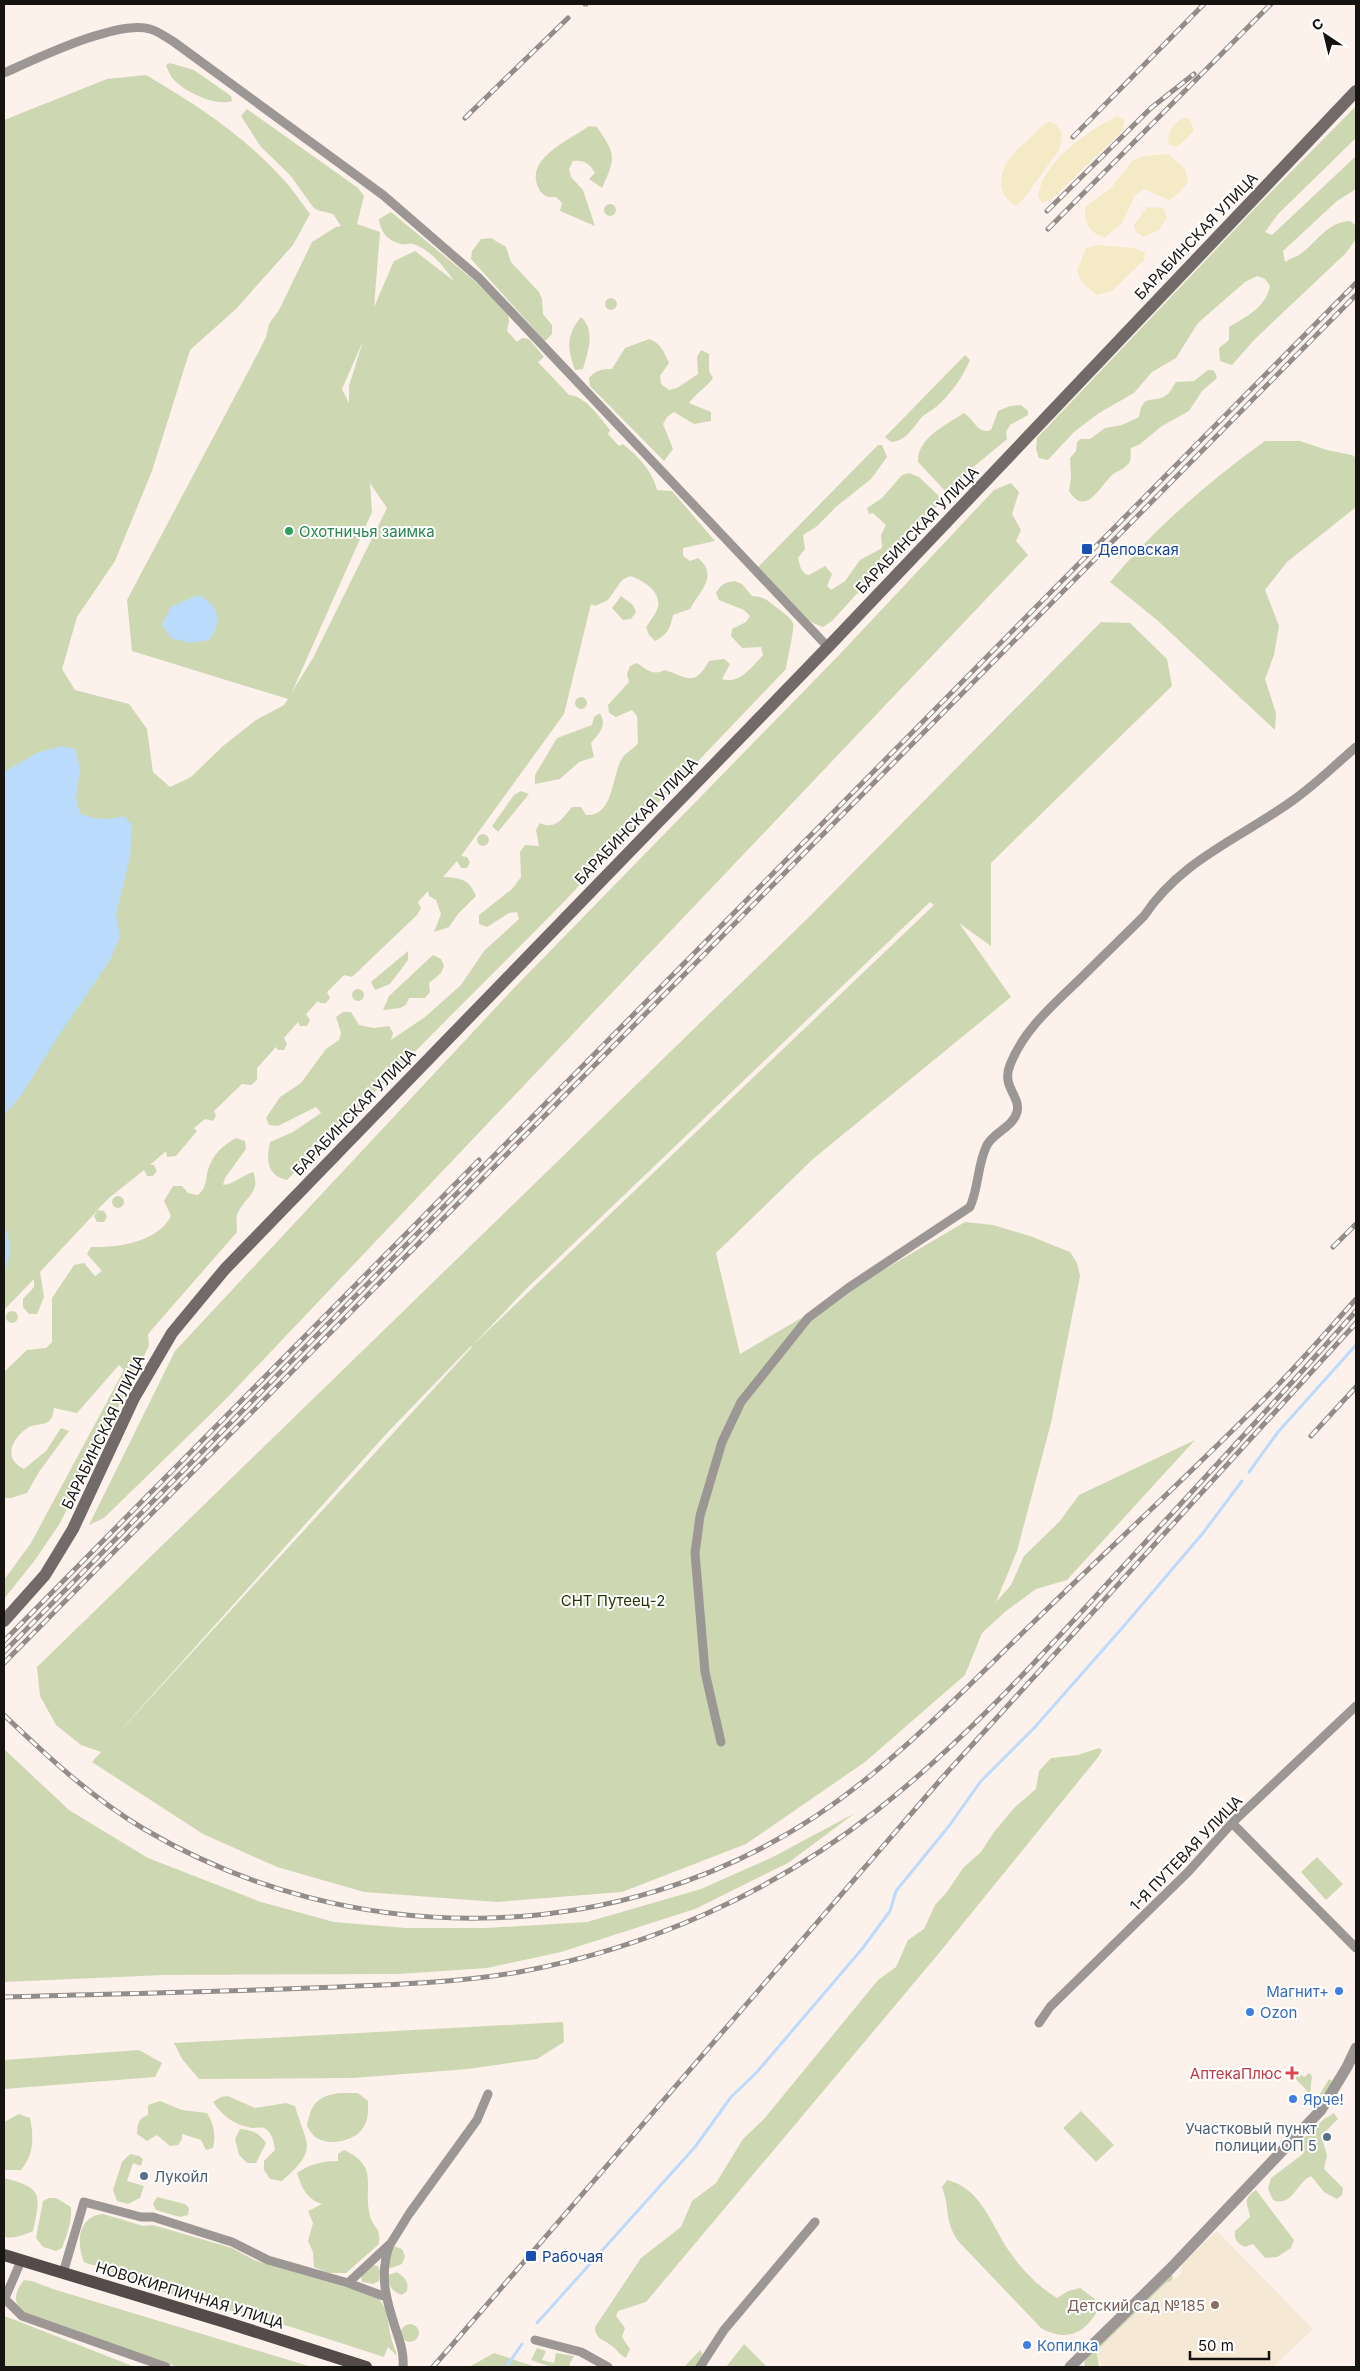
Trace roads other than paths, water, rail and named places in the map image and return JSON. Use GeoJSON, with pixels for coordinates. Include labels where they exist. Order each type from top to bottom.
{"type":"FeatureCollection","features":[{"type":"Feature","properties":{"kind":"main road","name":"БАРАБИНСКАЯ УЛИЦА"},"geometry":{"type":"LineString","coordinates":[[4,1621],[45,1575],[73,1529],[134,1398],[172,1333],[225,1268],[828,647],[1356,91]]}},
{"type":"Feature","properties":{"kind":"main road","name":"НОВОКИРПИЧНАЯ УЛИЦА"},"geometry":{"type":"LineString","coordinates":[[4,2255],[366,2367]]}},
{"type":"Feature","properties":{"kind":"street"},"geometry":{"type":"LineString","coordinates":[[4,73],[105,33],[128,27],[151,29],[174,42],[384,196],[479,278],[828,647]]}},
{"type":"Feature","properties":{"kind":"street"},"geometry":{"type":"LineString","coordinates":[[721,1742],[705,1672],[695,1553],[700,1516],[708,1488],[722,1442],[740,1402],[808,1318],[848,1288],[970,1207],[976,1193],[980,1160],[988,1143],[1013,1121],[1018,1110],[1006,1076],[1010,1064],[1027,1034],[1044,1013],[1144,916],[1156,898],[1180,873],[1294,800],[1356,747]]}},
{"type":"Feature","properties":{"kind":"street","name":"1-Я ПУТЕВАЯ УЛИЦА"},"geometry":{"type":"LineString","coordinates":[[1039,2023],[1050,2007],[1188,1872],[1232,1823],[1356,1706]]}},
{"type":"Feature","properties":{"kind":"street"},"geometry":{"type":"LineString","coordinates":[[1232,1823],[1356,1948]]}},
{"type":"Feature","properties":{"kind":"street"},"geometry":{"type":"LineString","coordinates":[[1070,2367],[1171,2268],[1321,2110],[1329,2099],[1356,2048]]}},
{"type":"Feature","properties":{"kind":"street"},"geometry":{"type":"LineString","coordinates":[[403,2367],[404,2356],[386,2298],[385,2258],[391,2243],[409,2214],[476,2120],[488,2094]]}},
{"type":"Feature","properties":{"kind":"street"},"geometry":{"type":"LineString","coordinates":[[63,2273],[84,2202],[141,2217],[153,2217],[232,2242],[268,2260],[348,2283],[386,2298]]}},
{"type":"Feature","properties":{"kind":"street"},"geometry":{"type":"LineString","coordinates":[[700,2367],[724,2330],[815,2222]]}},
{"type":"Feature","properties":{"kind":"street"},"geometry":{"type":"LineString","coordinates":[[348,2283],[391,2243]]}},
{"type":"Feature","properties":{"kind":"street"},"geometry":{"type":"LineString","coordinates":[[20,2261],[5,2298],[22,2316],[166,2367]]}},
{"type":"Feature","properties":{"kind":"street"},"geometry":{"type":"LineString","coordinates":[[536,2340],[581,2352],[608,2367]]}},
{"type":"Feature","properties":{"kind":"water"},"geometry":{"type":"Polygon","coordinates":[[[198,595],[211,603],[217,614],[216,627],[209,640],[191,643],[171,638],[162,625],[171,607],[198,595]]]}},
{"type":"Feature","properties":{"kind":"water"},"geometry":{"type":"Polygon","coordinates":[[[62,746],[75,749],[80,769],[76,798],[80,814],[102,819],[124,816],[132,825],[130,857],[116,914],[120,937],[110,960],[55,1041],[22,1094],[4,1115],[4,772],[37,753],[62,746]]]}},
{"type":"Feature","properties":{"kind":"water"},"geometry":{"type":"Polygon","coordinates":[[[4,1223],[8,1235],[9,1248],[7,1267],[4,1273],[4,1223]]]}},
{"type":"Feature","properties":{"kind":"waterway"},"geometry":{"type":"LineString","coordinates":[[1249,1472],[1278,1432],[1356,1345]]}},
{"type":"Feature","properties":{"kind":"waterway"},"geometry":{"type":"LineString","coordinates":[[537,2323],[695,2147],[731,2097],[757,2072],[862,1949],[890,1911],[896,1891],[949,1826],[981,1781],[1035,1727],[1123,1627],[1203,1533],[1242,1481]]}},
{"type":"Feature","properties":{"kind":"waterway"},"geometry":{"type":"LineString","coordinates":[[506,2367],[522,2344]]}},
{"type":"Feature","properties":{"kind":"railway"},"geometry":{"type":"LineString","coordinates":[[1073,137],[1204,4]]}},
{"type":"Feature","properties":{"kind":"railway"},"geometry":{"type":"LineString","coordinates":[[1048,229],[1271,4]]}},
{"type":"Feature","properties":{"kind":"railway"},"geometry":{"type":"LineString","coordinates":[[465,118],[568,18]]}},
{"type":"Feature","properties":{"kind":"railway"},"geometry":{"type":"LineString","coordinates":[[1047,211],[1151,108],[1194,74]]}},
{"type":"Feature","properties":{"kind":"railway"},"geometry":{"type":"LineString","coordinates":[[4,1652],[1356,283]]}},
{"type":"Feature","properties":{"kind":"railway"},"geometry":{"type":"LineString","coordinates":[[4,1663],[1356,295]]}},
{"type":"Feature","properties":{"kind":"railway"},"geometry":{"type":"LineString","coordinates":[[4,1641],[479,1160]]}},
{"type":"Feature","properties":{"kind":"railway"},"geometry":{"type":"LineString","coordinates":[[1333,1247],[1356,1224]]}},
{"type":"Feature","properties":{"kind":"railway"},"geometry":{"type":"LineString","coordinates":[[4,1715],[88,1790],[144,1829],[224,1869],[308,1897],[394,1914],[482,1918],[569,1911],[655,1891],[738,1860],[816,1816],[877,1770],[934,1720],[1239,1424],[1290,1372],[1356,1299]]}},
{"type":"Feature","properties":{"kind":"railway"},"geometry":{"type":"LineString","coordinates":[[4,1997],[362,1986],[441,1982],[493,1976],[567,1962],[615,1948],[662,1932],[752,1892],[836,1840],[876,1811],[941,1756],[1060,1635],[1356,1311]]}},
{"type":"Feature","properties":{"kind":"railway"},"geometry":{"type":"LineString","coordinates":[[433,2367],[942,1778],[1356,1323]]}},
{"type":"Feature","properties":{"kind":"railway"},"geometry":{"type":"LineString","coordinates":[[1311,1436],[1356,1387]]}},
{"type":"Feature","properties":{"kind":"place","name":"Охотничья заимка"},"geometry":{"type":"Point","coordinates":[289,531]}},
{"type":"Feature","properties":{"kind":"place","name":"Деповская"},"geometry":{"type":"Point","coordinates":[1087,549]}},
{"type":"Feature","properties":{"kind":"place","name":"Магнит+"},"geometry":{"type":"Point","coordinates":[1339,1991]}},
{"type":"Feature","properties":{"kind":"place","name":"Ozon"},"geometry":{"type":"Point","coordinates":[1250,2012]}},
{"type":"Feature","properties":{"kind":"place","name":"АптекаПлюс"},"geometry":{"type":"Point","coordinates":[1292,2073]}},
{"type":"Feature","properties":{"kind":"place","name":"Ярче!"},"geometry":{"type":"Point","coordinates":[1293,2099]}},
{"type":"Feature","properties":{"kind":"place","name":"Участковый пункт полиции ОП 5"},"geometry":{"type":"Point","coordinates":[1327,2137]}},
{"type":"Feature","properties":{"kind":"place","name":"Лукойл"},"geometry":{"type":"Point","coordinates":[144,2176]}},
{"type":"Feature","properties":{"kind":"place","name":"Рабочая"},"geometry":{"type":"Point","coordinates":[531,2256]}},
{"type":"Feature","properties":{"kind":"place","name":"Детский сад №185"},"geometry":{"type":"Point","coordinates":[1215,2305]}},
{"type":"Feature","properties":{"kind":"place","name":"Копилка"},"geometry":{"type":"Point","coordinates":[1027,2345]}},
{"type":"Feature","properties":{"kind":"park label","name":"СНТ Путеец-2"},"geometry":{"type":"Point","coordinates":[613,1600]}}]}
